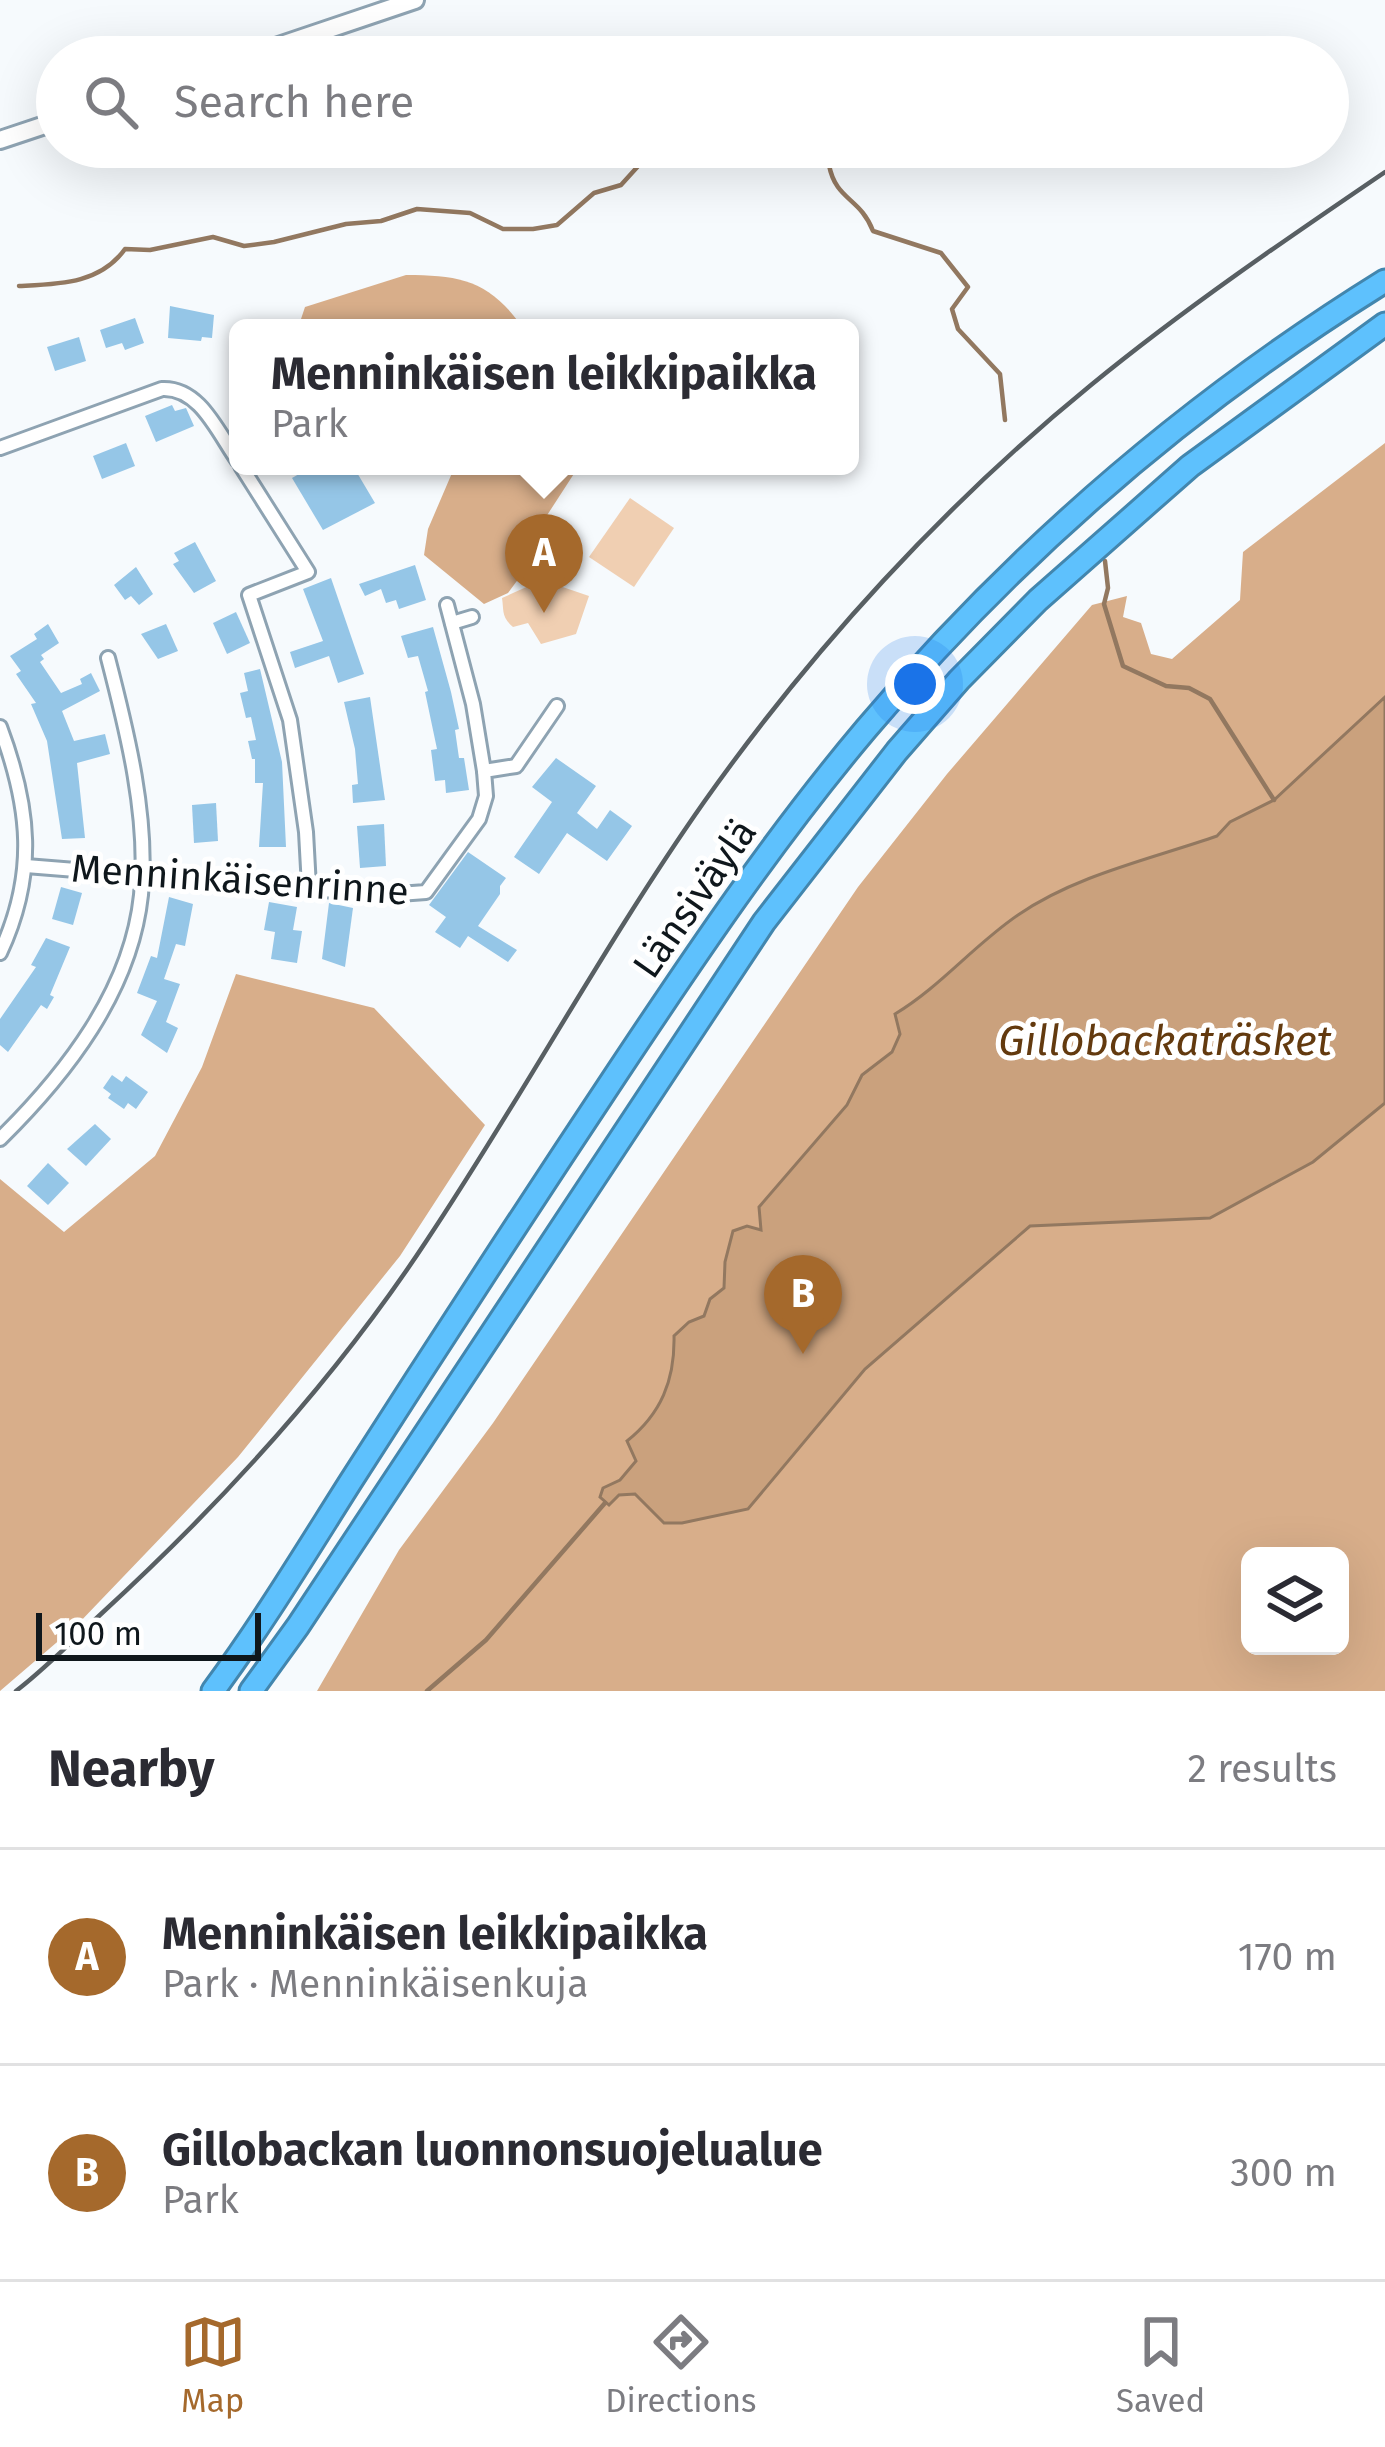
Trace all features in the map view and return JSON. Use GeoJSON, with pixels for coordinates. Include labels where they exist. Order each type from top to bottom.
{"type":"FeatureCollection","features":[{"type":"Feature","properties":{"kind":"highway","name":"Länsiväylä"},"geometry":{"type":"LineString","coordinates":[[213,1691],[717,925],[865,730],[1006,580],[1165,436],[1248,372],[1385,281]]}},
{"type":"Feature","properties":{"kind":"highway","name":"Länsiväylä"},"geometry":{"type":"LineString","coordinates":[[251,1691],[764,922],[897,751],[1037,600],[1190,466],[1385,324]]}},
{"type":"Feature","properties":{"kind":"main road"},"geometry":{"type":"LineString","coordinates":[[308,36],[415,0]]}},
{"type":"Feature","properties":{"kind":"main road"},"geometry":{"type":"LineString","coordinates":[[0,140],[36,128]]}},
{"type":"Feature","properties":{"kind":"street"},"geometry":{"type":"LineString","coordinates":[[0,448],[162,389],[178,388],[195,400],[229,448]]}},
{"type":"Feature","properties":{"kind":"street"},"geometry":{"type":"LineString","coordinates":[[247,475],[308,572],[249,595],[290,720],[304,811],[309,887]]}},
{"type":"Feature","properties":{"kind":"street"},"geometry":{"type":"LineString","coordinates":[[447,604],[473,704],[484,771],[515,766],[557,706]]}},
{"type":"Feature","properties":{"kind":"street"},"geometry":{"type":"LineString","coordinates":[[452,623],[472,617]]}},
{"type":"Feature","properties":{"kind":"street"},"geometry":{"type":"LineString","coordinates":[[0,1139],[40,1099],[109,996],[133,932],[141,873],[133,754],[108,658]]}},
{"type":"Feature","properties":{"kind":"street"},"geometry":{"type":"LineString","coordinates":[[0,727],[22,794],[26,866],[0,953]]}},
{"type":"Feature","properties":{"kind":"street","name":"Menninkäisenrinne"},"geometry":{"type":"LineString","coordinates":[[26,866],[385,895],[426,892],[479,819],[486,796],[484,771]]}},
{"type":"Feature","properties":{"kind":"shaded area"},"geometry":{"type":"Polygon","coordinates":[[[406,275],[443,277],[486,291],[516,319],[301,319],[305,307],[406,275]]]}},
{"type":"Feature","properties":{"kind":"shaded area"},"geometry":{"type":"Polygon","coordinates":[[[1385,443],[1385,1691],[317,1691],[399,1550],[493,1423],[858,887],[947,774],[1092,605],[1127,596],[1123,617],[1141,623],[1151,654],[1172,659],[1240,600],[1243,552],[1385,443]]]}},
{"type":"Feature","properties":{"kind":"shaded area"},"geometry":{"type":"Polygon","coordinates":[[[451,475],[573,475],[542,523],[536,555],[508,593],[484,604],[424,555],[428,529],[451,475]]]}},
{"type":"Feature","properties":{"kind":"shaded area"},"geometry":{"type":"Polygon","coordinates":[[[630,498],[674,528],[634,587],[589,557],[630,498]]]}},
{"type":"Feature","properties":{"kind":"shaded area"},"geometry":{"type":"Polygon","coordinates":[[[542,580],[589,596],[576,634],[541,644],[528,623],[513,627],[509,623],[502,598],[542,580]]]}},
{"type":"Feature","properties":{"kind":"shaded area"},"geometry":{"type":"Polygon","coordinates":[[[236,974],[374,1008],[485,1125],[400,1256],[238,1457],[77,1625],[0,1691],[0,1179],[64,1232],[155,1156],[202,1067],[236,974]]]}},
{"type":"Feature","properties":{"kind":"water","name":"Gillobackaträsket"},"geometry":{"type":"Polygon","coordinates":[[[1385,697],[1385,1103],[1313,1162],[1210,1218],[1030,1226],[865,1369],[748,1509],[664,1523],[635,1494],[619,1495],[609,1505],[600,1497],[603,1488],[620,1480],[636,1461],[627,1441],[664,1395],[674,1336],[704,1316],[710,1299],[724,1288],[733,1231],[747,1226],[761,1230],[759,1207],[847,1105],[862,1075],[892,1052],[900,1034],[895,1014],[1040,901],[1089,878],[1217,836],[1230,822],[1274,800],[1385,697]]]}},
{"type":"Feature","properties":{"kind":"building"},"geometry":{"type":"Polygon","coordinates":[[[170,306],[214,315],[212,338],[168,338],[170,306]]]}},
{"type":"Feature","properties":{"kind":"building"},"geometry":{"type":"Polygon","coordinates":[[[135,318],[144,343],[125,350],[122,343],[106,348],[100,330],[135,318]]]}},
{"type":"Feature","properties":{"kind":"building"},"geometry":{"type":"Polygon","coordinates":[[[79,337],[86,361],[55,371],[47,347],[79,337]]]}},
{"type":"Feature","properties":{"kind":"building"},"geometry":{"type":"Polygon","coordinates":[[[172,405],[175,411],[186,408],[194,426],[156,442],[145,416],[172,405]]]}},
{"type":"Feature","properties":{"kind":"building"},"geometry":{"type":"Polygon","coordinates":[[[126,443],[135,466],[102,479],[93,456],[126,443]]]}},
{"type":"Feature","properties":{"kind":"building"},"geometry":{"type":"Polygon","coordinates":[[[358,475],[375,503],[323,530],[292,478],[358,475]]]}},
{"type":"Feature","properties":{"kind":"building"},"geometry":{"type":"Polygon","coordinates":[[[195,542],[216,581],[194,593],[173,564],[179,561],[174,553],[195,542]]]}},
{"type":"Feature","properties":{"kind":"building"},"geometry":{"type":"Polygon","coordinates":[[[415,565],[426,600],[399,609],[396,600],[386,603],[381,589],[365,596],[359,584],[415,565]]]}},
{"type":"Feature","properties":{"kind":"building"},"geometry":{"type":"Polygon","coordinates":[[[136,567],[153,594],[139,605],[131,596],[125,600],[114,585],[136,567]]]}},
{"type":"Feature","properties":{"kind":"building"},"geometry":{"type":"Polygon","coordinates":[[[331,578],[364,674],[338,683],[329,656],[295,668],[290,652],[323,641],[303,589],[331,578]]]}},
{"type":"Feature","properties":{"kind":"building"},"geometry":{"type":"Polygon","coordinates":[[[236,612],[250,643],[227,654],[213,623],[236,612]]]}},
{"type":"Feature","properties":{"kind":"building"},"geometry":{"type":"Polygon","coordinates":[[[48,624],[59,643],[41,655],[40,662],[61,693],[82,684],[80,679],[91,673],[100,691],[62,711],[74,741],[105,734],[110,754],[77,763],[85,838],[62,839],[47,741],[31,704],[36,703],[10,656],[37,639],[34,634],[48,624]]]}},
{"type":"Feature","properties":{"kind":"building"},"geometry":{"type":"Polygon","coordinates":[[[166,624],[178,651],[158,659],[141,634],[166,624]]]}},
{"type":"Feature","properties":{"kind":"building"},"geometry":{"type":"Polygon","coordinates":[[[433,627],[469,790],[446,793],[445,780],[435,781],[431,750],[437,749],[428,691],[418,656],[408,658],[401,636],[433,627]]]}},
{"type":"Feature","properties":{"kind":"building"},"geometry":{"type":"Polygon","coordinates":[[[260,669],[282,762],[286,847],[259,847],[263,783],[255,783],[255,759],[248,741],[256,740],[240,693],[248,691],[244,673],[260,669]]]}},
{"type":"Feature","properties":{"kind":"building"},"geometry":{"type":"Polygon","coordinates":[[[370,697],[385,800],[353,803],[352,785],[358,784],[355,749],[344,702],[370,697]]]}},
{"type":"Feature","properties":{"kind":"building"},"geometry":{"type":"Polygon","coordinates":[[[556,758],[596,786],[577,813],[597,829],[610,810],[632,826],[607,861],[567,833],[539,874],[514,857],[552,802],[532,787],[556,758]]]}},
{"type":"Feature","properties":{"kind":"building"},"geometry":{"type":"Polygon","coordinates":[[[216,803],[218,841],[194,843],[192,805],[216,803]]]}},
{"type":"Feature","properties":{"kind":"building"},"geometry":{"type":"Polygon","coordinates":[[[384,824],[386,866],[360,868],[357,826],[384,824]]]}},
{"type":"Feature","properties":{"kind":"building"},"geometry":{"type":"Polygon","coordinates":[[[468,852],[506,878],[478,926],[517,950],[508,962],[468,936],[460,948],[435,932],[446,917],[429,905],[468,852]]]}},
{"type":"Feature","properties":{"kind":"building"},"geometry":{"type":"Polygon","coordinates":[[[61,887],[82,893],[73,925],[52,919],[61,887]]]}},
{"type":"Feature","properties":{"kind":"building"},"geometry":{"type":"Polygon","coordinates":[[[169,897],[193,904],[185,946],[176,944],[164,979],[180,984],[166,1022],[178,1028],[167,1053],[141,1035],[157,1001],[137,993],[151,956],[157,958],[169,897]]]}},
{"type":"Feature","properties":{"kind":"building"},"geometry":{"type":"Polygon","coordinates":[[[269,902],[297,907],[293,930],[302,931],[297,963],[271,959],[275,932],[264,930],[269,902]]]}},
{"type":"Feature","properties":{"kind":"building"},"geometry":{"type":"Polygon","coordinates":[[[329,903],[353,908],[345,967],[322,959],[329,903]]]}},
{"type":"Feature","properties":{"kind":"building"},"geometry":{"type":"Polygon","coordinates":[[[46,938],[70,947],[50,995],[54,997],[47,1009],[41,1005],[8,1052],[0,1045],[0,1019],[36,967],[31,965],[46,938]]]}},
{"type":"Feature","properties":{"kind":"building"},"geometry":{"type":"Polygon","coordinates":[[[112,1075],[122,1082],[126,1076],[148,1092],[136,1109],[128,1103],[124,1109],[108,1098],[111,1094],[103,1088],[112,1075]]]}},
{"type":"Feature","properties":{"kind":"building"},"geometry":{"type":"Polygon","coordinates":[[[95,1124],[111,1139],[86,1166],[67,1149],[95,1124]]]}},
{"type":"Feature","properties":{"kind":"building"},"geometry":{"type":"Polygon","coordinates":[[[48,1163],[69,1183],[48,1205],[27,1186],[48,1163]]]}},
{"type":"Feature","properties":{"kind":"waterway"},"geometry":{"type":"LineString","coordinates":[[19,286],[91,276],[125,249],[150,250],[213,237],[244,246],[274,242],[417,209],[470,213],[503,229],[557,225],[594,193],[621,185],[636,168]]}},
{"type":"Feature","properties":{"kind":"waterway"},"geometry":{"type":"LineString","coordinates":[[830,168],[837,186],[862,211],[873,231],[941,253],[968,287],[952,309],[958,329],[1000,374],[1005,420]]}},
{"type":"Feature","properties":{"kind":"waterway"},"geometry":{"type":"LineString","coordinates":[[1105,561],[1108,588],[1104,604],[1123,666],[1210,699],[1274,800]]}},
{"type":"Feature","properties":{"kind":"waterway"},"geometry":{"type":"LineString","coordinates":[[427,1691],[486,1640],[605,1503]]}},
{"type":"Feature","properties":{"kind":"railway"},"geometry":{"type":"LineString","coordinates":[[16,1691],[190,1528],[276,1437],[355,1341],[462,1186],[704,802],[790,689],[884,580],[984,479],[1091,385],[1199,302],[1385,172]]}},
{"type":"Feature","properties":{"kind":"place","name":"Menninkäisen leikkipaikka"},"geometry":{"type":"Point","coordinates":[544,613]}},
{"type":"Feature","properties":{"kind":"place","name":"Gillobackan luonnonsuojelualue"},"geometry":{"type":"Point","coordinates":[803,1354]}}]}
